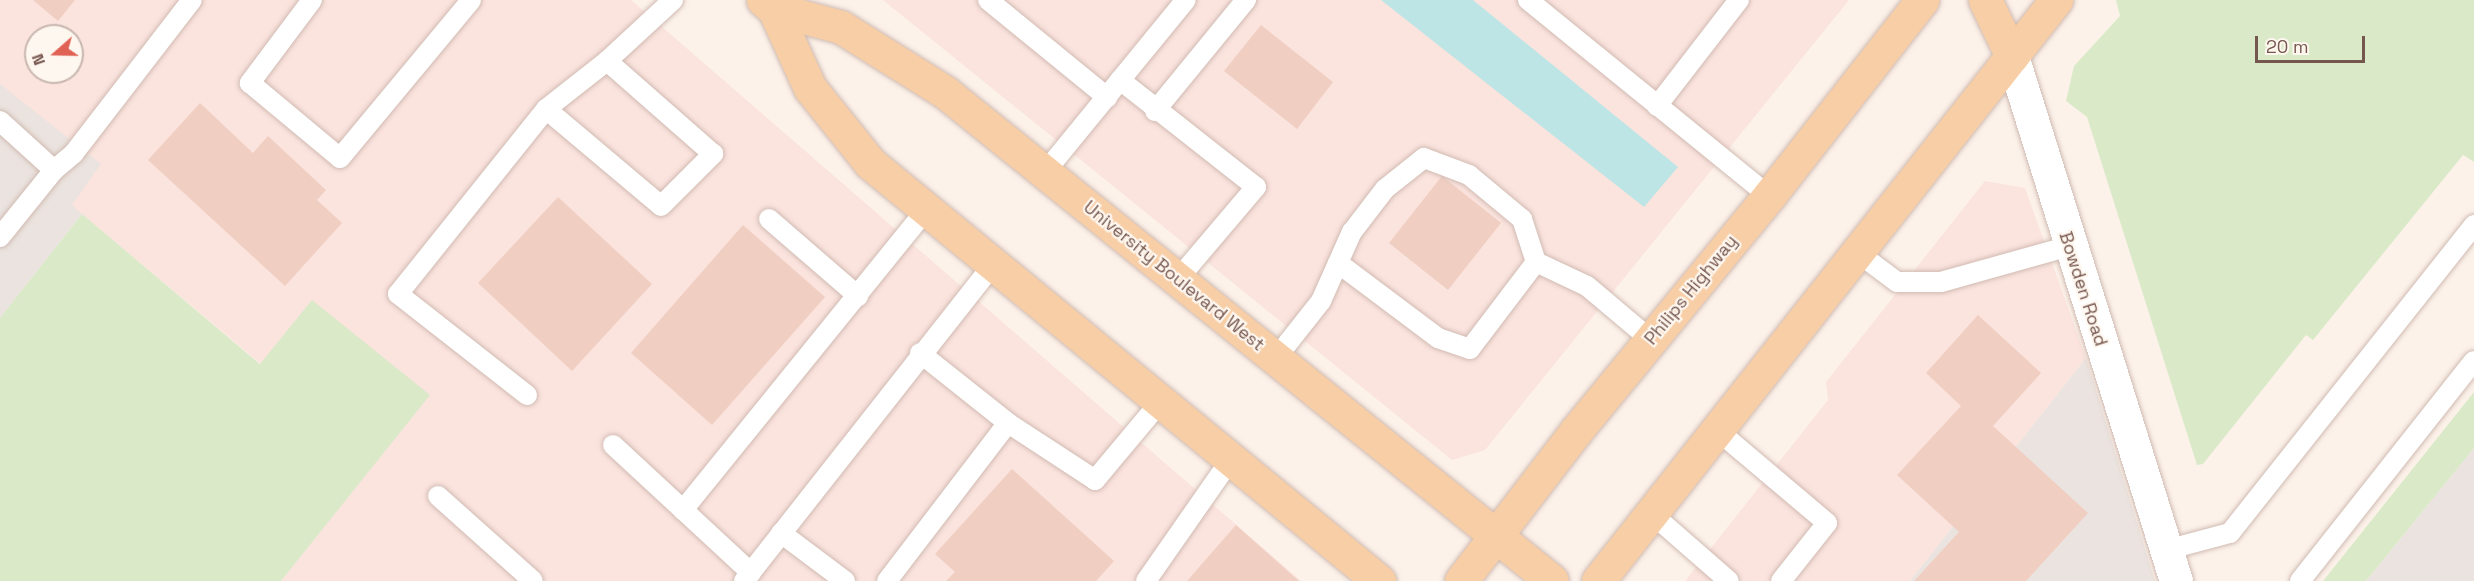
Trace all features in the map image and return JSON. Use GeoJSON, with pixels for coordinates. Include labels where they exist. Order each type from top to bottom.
{"type":"FeatureCollection","features":[{"type":"Feature","properties":{"kind":"main road","name":"Philips Highway"},"geometry":{"type":"LineString","coordinates":[[1461,581],[1651,340],[1769,196],[1922,0]]}},
{"type":"Feature","properties":{"kind":"main road","name":"Bowden Road"},"geometry":{"type":"LineString","coordinates":[[1985,0],[2012,56]]}},
{"type":"Feature","properties":{"kind":"main road"},"geometry":{"type":"LineString","coordinates":[[1598,581],[2056,0]]}},
{"type":"Feature","properties":{"kind":"main road","name":"University Boulevard West"},"geometry":{"type":"LineString","coordinates":[[769,5],[841,27],[945,92],[1552,581]]}},
{"type":"Feature","properties":{"kind":"main road","name":"University Boulevard West"},"geometry":{"type":"LineString","coordinates":[[769,5],[810,88],[870,163],[995,262],[1379,581]]}},
{"type":"Feature","properties":{"kind":"street","name":"Bowden Road"},"geometry":{"type":"LineString","coordinates":[[2012,56],[2176,581]]}},
{"type":"Feature","properties":{"kind":"lane"},"geometry":{"type":"LineString","coordinates":[[0,237],[54,170],[75,153],[192,0]]}},
{"type":"Feature","properties":{"kind":"lane"},"geometry":{"type":"LineString","coordinates":[[312,0],[250,83],[340,158],[471,0]]}},
{"type":"Feature","properties":{"kind":"lane"},"geometry":{"type":"LineString","coordinates":[[527,395],[398,294],[546,109],[607,61],[673,0]]}},
{"type":"Feature","properties":{"kind":"lane"},"geometry":{"type":"LineString","coordinates":[[988,0],[1107,97]]}},
{"type":"Feature","properties":{"kind":"lane"},"geometry":{"type":"LineString","coordinates":[[1045,172],[1186,0]]}},
{"type":"Feature","properties":{"kind":"lane"},"geometry":{"type":"LineString","coordinates":[[1155,111],[1246,0]]}},
{"type":"Feature","properties":{"kind":"lane"},"geometry":{"type":"LineString","coordinates":[[1657,106],[1738,0]]}},
{"type":"Feature","properties":{"kind":"lane"},"geometry":{"type":"LineString","coordinates":[[1538,3],[1657,106],[1769,196]]}},
{"type":"Feature","properties":{"kind":"lane"},"geometry":{"type":"LineString","coordinates":[[546,109],[661,206],[713,154],[607,61]]}},
{"type":"Feature","properties":{"kind":"lane"},"geometry":{"type":"LineString","coordinates":[[1120,80],[1155,111],[1256,187],[1178,280]]}},
{"type":"Feature","properties":{"kind":"lane"},"geometry":{"type":"LineString","coordinates":[[0,121],[54,170]]}},
{"type":"Feature","properties":{"kind":"lane"},"geometry":{"type":"LineString","coordinates":[[1276,358],[1322,301],[1352,232],[1385,189],[1424,158],[1469,175],[1522,219],[1536,262],[1587,286],[1651,340]]}},
{"type":"Feature","properties":{"kind":"lane"},"geometry":{"type":"LineString","coordinates":[[683,510],[927,209]]}},
{"type":"Feature","properties":{"kind":"lane"},"geometry":{"type":"LineString","coordinates":[[769,219],[858,296]]}},
{"type":"Feature","properties":{"kind":"lane"},"geometry":{"type":"LineString","coordinates":[[2166,550],[2230,533],[2474,225]]}},
{"type":"Feature","properties":{"kind":"lane"},"geometry":{"type":"LineString","coordinates":[[1857,252],[1897,282],[1941,282],[2070,246]]}},
{"type":"Feature","properties":{"kind":"lane"},"geometry":{"type":"LineString","coordinates":[[612,445],[683,510],[748,577],[920,353],[995,262]]}},
{"type":"Feature","properties":{"kind":"lane"},"geometry":{"type":"LineString","coordinates":[[1338,263],[1438,338],[1470,349],[1536,262]]}},
{"type":"Feature","properties":{"kind":"lane"},"geometry":{"type":"LineString","coordinates":[[920,353],[1008,423],[1095,480],[1161,401]]}},
{"type":"Feature","properties":{"kind":"lane"},"geometry":{"type":"LineString","coordinates":[[2300,581],[2474,361]]}},
{"type":"Feature","properties":{"kind":"lane"},"geometry":{"type":"LineString","coordinates":[[887,581],[1008,423]]}},
{"type":"Feature","properties":{"kind":"lane"},"geometry":{"type":"LineString","coordinates":[[1717,430],[1827,522],[1781,581]]}},
{"type":"Feature","properties":{"kind":"lane"},"geometry":{"type":"LineString","coordinates":[[1146,581],[1231,459]]}},
{"type":"Feature","properties":{"kind":"lane"},"geometry":{"type":"LineString","coordinates":[[438,496],[533,581]]}},
{"type":"Feature","properties":{"kind":"lane"},"geometry":{"type":"LineString","coordinates":[[1651,513],[1729,581]]}},
{"type":"Feature","properties":{"kind":"lane"},"geometry":{"type":"LineString","coordinates":[[781,533],[846,581]]}},
{"type":"Feature","properties":{"kind":"shaded area"},"geometry":{"type":"Polygon","coordinates":[[[0,0],[631,0],[1301,581],[281,581],[429,395],[261,364],[71,205],[0,85],[0,0]]]}},
{"type":"Feature","properties":{"kind":"shaded area"},"geometry":{"type":"Polygon","coordinates":[[[883,0],[1849,0],[1485,450],[1452,460],[883,0]]]}},
{"type":"Feature","properties":{"kind":"shaded area"},"geometry":{"type":"Polygon","coordinates":[[[0,84],[101,164],[72,205],[82,214],[0,318],[0,84]]]}},
{"type":"Feature","properties":{"kind":"shaded area"},"geometry":{"type":"Polygon","coordinates":[[[1985,181],[2025,188],[2086,358],[1910,581],[1685,581],[1828,400],[1826,382],[1985,181]]]}},
{"type":"Feature","properties":{"kind":"shaded area"},"geometry":{"type":"Polygon","coordinates":[[[2086,358],[2155,581],[1910,581],[2086,358]]]}},
{"type":"Feature","properties":{"kind":"shaded area"},"geometry":{"type":"Polygon","coordinates":[[[2474,448],[2474,581],[2366,581],[2474,448]]]}},
{"type":"Feature","properties":{"kind":"green space"},"geometry":{"type":"Polygon","coordinates":[[[2116,0],[2474,0],[2474,162],[2463,155],[2313,340],[2306,335],[2203,464],[2197,465],[2087,117],[2066,101],[2074,66],[2120,16],[2116,0]]]}},
{"type":"Feature","properties":{"kind":"green space"},"geometry":{"type":"Polygon","coordinates":[[[82,214],[260,364],[312,300],[430,395],[281,581],[0,581],[0,318],[82,214]]]}},
{"type":"Feature","properties":{"kind":"green space"},"geometry":{"type":"Polygon","coordinates":[[[2474,392],[2474,448],[2366,581],[2323,581],[2474,392]]]}},
{"type":"Feature","properties":{"kind":"water"},"geometry":{"type":"Polygon","coordinates":[[[1381,0],[1473,0],[1678,167],[1644,207],[1381,0]]]}},
{"type":"Feature","properties":{"kind":"building"},"geometry":{"type":"Polygon","coordinates":[[[33,0],[75,0],[58,21],[33,0]]]}},
{"type":"Feature","properties":{"kind":"building"},"geometry":{"type":"Polygon","coordinates":[[[1261,25],[1333,82],[1297,129],[1224,71],[1261,25]]]}},
{"type":"Feature","properties":{"kind":"building"},"geometry":{"type":"Polygon","coordinates":[[[200,103],[253,153],[268,136],[326,190],[317,200],[342,223],[285,286],[148,160],[200,103]]]}},
{"type":"Feature","properties":{"kind":"building"},"geometry":{"type":"Polygon","coordinates":[[[1442,176],[1501,223],[1448,290],[1389,243],[1442,176]]]}},
{"type":"Feature","properties":{"kind":"building"},"geometry":{"type":"Polygon","coordinates":[[[558,197],[652,284],[572,371],[478,283],[558,197]]]}},
{"type":"Feature","properties":{"kind":"building"},"geometry":{"type":"Polygon","coordinates":[[[743,225],[825,297],[712,425],[631,353],[743,225]]]}},
{"type":"Feature","properties":{"kind":"building"},"geometry":{"type":"Polygon","coordinates":[[[1978,315],[2041,373],[1993,426],[2088,513],[2026,581],[1914,581],[1959,532],[1897,475],[1961,406],[1926,373],[1978,315]]]}},
{"type":"Feature","properties":{"kind":"building"},"geometry":{"type":"Polygon","coordinates":[[[1012,469],[1114,561],[1096,581],[946,581],[955,572],[935,554],[1012,469]]]}},
{"type":"Feature","properties":{"kind":"building"},"geometry":{"type":"Polygon","coordinates":[[[1236,525],[1299,581],[1187,581],[1236,525]]]}}]}
